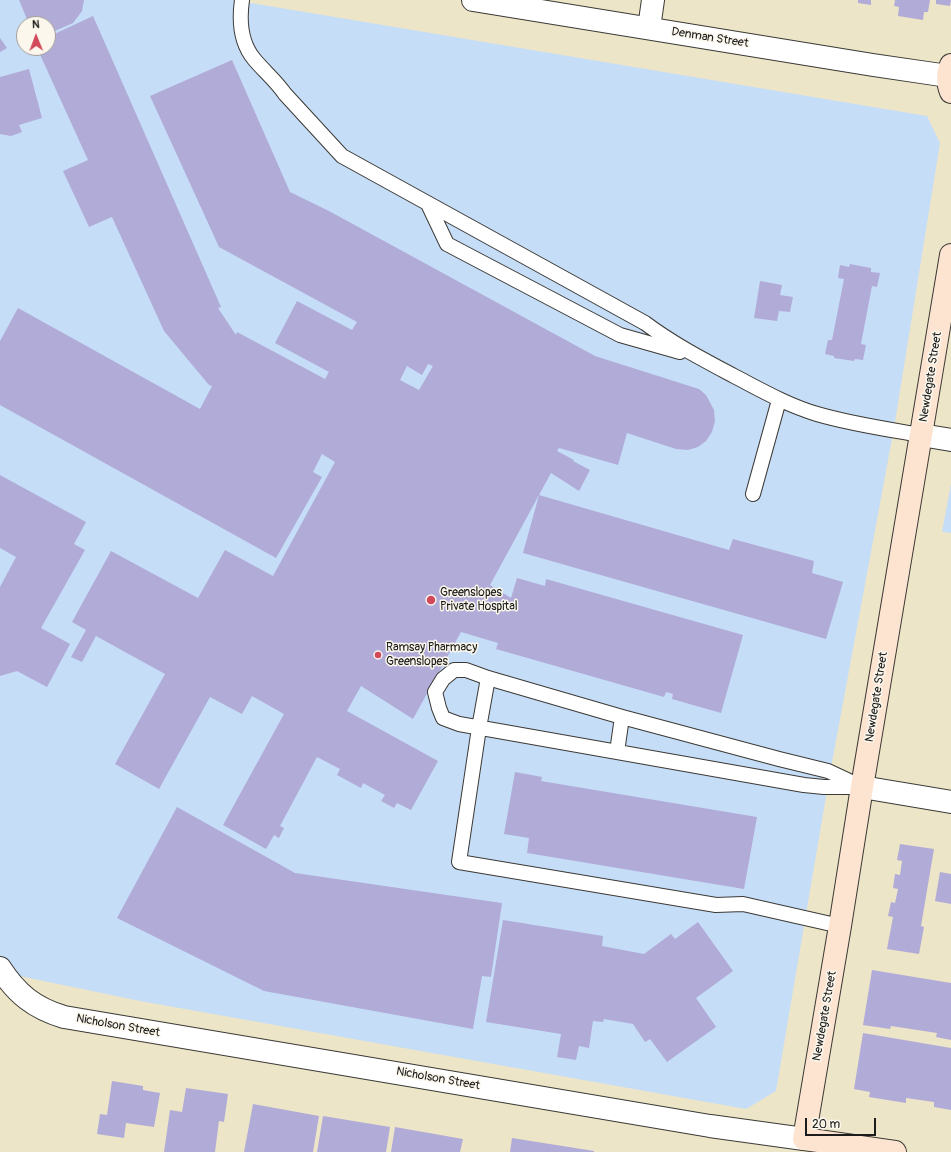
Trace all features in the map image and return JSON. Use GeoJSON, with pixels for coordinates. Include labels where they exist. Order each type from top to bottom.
{"type":"FeatureCollection","features":[{"type":"Feature","properties":{"kind":"street","name":"Denman Street"},"geometry":{"type":"LineString","coordinates":[[473,0],[950,78]]}},
{"type":"Feature","properties":{"kind":"street"},"geometry":{"type":"LineString","coordinates":[[648,28],[653,0]]}},
{"type":"Feature","properties":{"kind":"street","name":"Newdegate Street"},"geometry":{"type":"LineString","coordinates":[[804,1139],[951,255]]}},
{"type":"Feature","properties":{"kind":"street"},"geometry":{"type":"LineString","coordinates":[[921,435],[951,440]]}},
{"type":"Feature","properties":{"kind":"street"},"geometry":{"type":"LineString","coordinates":[[862,787],[951,802]]}},
{"type":"Feature","properties":{"kind":"street","name":"Nicholson Street"},"geometry":{"type":"LineString","coordinates":[[0,968],[17,990],[28,1000],[40,1008],[64,1017],[710,1126],[895,1152]]}},
{"type":"Feature","properties":{"kind":"lane"},"geometry":{"type":"LineString","coordinates":[[242,0],[240,28],[248,51],[279,85],[290,100],[342,156],[638,320],[701,358],[779,400],[818,414],[875,427],[921,435]]}},
{"type":"Feature","properties":{"kind":"lane"},"geometry":{"type":"LineString","coordinates":[[428,204],[446,244],[620,335],[701,358]]}},
{"type":"Feature","properties":{"kind":"lane"},"geometry":{"type":"LineString","coordinates":[[753,494],[779,400]]}},
{"type":"Feature","properties":{"kind":"lane"},"geometry":{"type":"LineString","coordinates":[[454,670],[466,670],[488,678],[622,717],[828,771],[862,787],[804,784],[459,724],[443,718],[438,708],[435,692],[443,679],[454,670]]}},
{"type":"Feature","properties":{"kind":"lane"},"geometry":{"type":"LineString","coordinates":[[488,678],[459,862],[716,905],[743,904],[840,926]]}},
{"type":"Feature","properties":{"kind":"lane"},"geometry":{"type":"LineString","coordinates":[[617,752],[622,717]]}},
{"type":"Feature","properties":{"kind":"shaded area","name":"Greenslopes Private Hospital"},"geometry":{"type":"Polygon","coordinates":[[[0,0],[233,0],[927,116],[940,143],[894,428],[830,773],[776,1091],[746,1109],[140,1001],[0,972],[0,0]]]}},
{"type":"Feature","properties":{"kind":"shaded area"},"geometry":{"type":"Polygon","coordinates":[[[951,484],[951,533],[942,532],[951,484]]]}},
{"type":"Feature","properties":{"kind":"building"},"geometry":{"type":"Polygon","coordinates":[[[19,0],[84,0],[82,11],[73,23],[56,30],[56,16],[26,16],[19,0]]]}},
{"type":"Feature","properties":{"kind":"building"},"geometry":{"type":"Polygon","coordinates":[[[858,0],[871,0],[871,5],[858,3],[858,0]]]}},
{"type":"Feature","properties":{"kind":"building"},"geometry":{"type":"Polygon","coordinates":[[[895,0],[930,0],[928,12],[924,12],[923,20],[898,16],[899,7],[894,6],[895,0]]]}},
{"type":"Feature","properties":{"kind":"building"},"geometry":{"type":"Polygon","coordinates":[[[936,0],[951,0],[950,6],[936,4],[936,0]]]}},
{"type":"Feature","properties":{"kind":"building"},"geometry":{"type":"Polygon","coordinates":[[[93,16],[221,307],[218,308],[236,335],[237,332],[325,379],[329,372],[275,343],[297,301],[352,330],[357,322],[219,247],[150,96],[232,60],[290,192],[329,211],[595,356],[699,389],[706,395],[714,410],[715,421],[712,432],[706,441],[698,447],[688,450],[676,449],[627,433],[618,465],[559,448],[557,451],[590,470],[579,491],[551,473],[490,585],[511,598],[517,578],[545,586],[546,579],[743,635],[721,713],[672,699],[673,694],[666,692],[664,697],[496,649],[498,643],[461,632],[413,719],[361,686],[347,711],[438,761],[411,810],[397,803],[394,808],[381,801],[385,795],[363,783],[361,788],[337,775],[340,769],[317,757],[280,826],[284,828],[279,838],[274,835],[266,849],[223,825],[284,714],[252,696],[242,714],[210,697],[159,789],[115,764],[165,674],[96,636],[82,662],[71,657],[86,630],[72,622],[111,551],[198,598],[225,550],[273,576],[335,462],[322,454],[313,472],[322,477],[276,558],[0,405],[0,341],[18,308],[200,409],[212,386],[209,385],[164,331],[112,217],[89,227],[63,171],[88,160],[41,56],[56,56],[56,33],[93,16]],[[428,364],[422,375],[407,366],[400,380],[419,390],[433,366],[428,364]]]}},
{"type":"Feature","properties":{"kind":"building"},"geometry":{"type":"Polygon","coordinates":[[[0,38],[7,48],[0,52],[0,38]]]}},
{"type":"Feature","properties":{"kind":"building"},"geometry":{"type":"Polygon","coordinates":[[[29,69],[42,118],[19,125],[22,132],[11,136],[0,134],[0,77],[29,69]]]}},
{"type":"Feature","properties":{"kind":"building"},"geometry":{"type":"Polygon","coordinates":[[[850,264],[871,268],[871,272],[880,273],[877,287],[872,286],[861,344],[866,345],[863,360],[855,359],[854,361],[834,358],[834,356],[825,354],[828,340],[832,340],[844,279],[838,278],[840,265],[849,267],[850,264]]]}},
{"type":"Feature","properties":{"kind":"building"},"geometry":{"type":"Polygon","coordinates":[[[760,281],[782,285],[780,295],[793,297],[790,312],[779,311],[777,321],[754,318],[760,281]]]}},
{"type":"Feature","properties":{"kind":"building"},"geometry":{"type":"Polygon","coordinates":[[[0,475],[86,522],[74,544],[85,550],[41,628],[70,644],[47,687],[17,671],[0,676],[0,587],[16,557],[0,548],[0,475]]]}},
{"type":"Feature","properties":{"kind":"building"},"geometry":{"type":"Polygon","coordinates":[[[539,495],[729,550],[733,539],[814,561],[812,573],[843,582],[826,639],[523,553],[539,495]]]}},
{"type":"Feature","properties":{"kind":"building"},"geometry":{"type":"Polygon","coordinates":[[[515,772],[542,777],[541,781],[757,817],[744,889],[527,853],[529,838],[504,834],[515,772]]]}},
{"type":"Feature","properties":{"kind":"building"},"geometry":{"type":"Polygon","coordinates":[[[177,807],[295,873],[502,903],[491,977],[482,976],[473,1029],[264,991],[117,918],[177,807]]]}},
{"type":"Feature","properties":{"kind":"building"},"geometry":{"type":"Polygon","coordinates":[[[900,844],[934,849],[921,926],[924,927],[919,954],[887,949],[893,917],[888,916],[891,902],[895,903],[898,889],[893,888],[895,874],[900,875],[902,861],[897,860],[900,844]]]}},
{"type":"Feature","properties":{"kind":"building"},"geometry":{"type":"Polygon","coordinates":[[[940,872],[951,874],[951,904],[935,901],[940,872]]]}},
{"type":"Feature","properties":{"kind":"building"},"geometry":{"type":"Polygon","coordinates":[[[503,920],[603,936],[602,946],[644,954],[671,934],[675,939],[698,922],[733,971],[696,998],[716,1027],[667,1062],[650,1039],[645,1042],[633,1024],[604,1019],[603,1022],[593,1021],[589,1048],[579,1046],[576,1060],[557,1057],[561,1034],[486,1022],[503,920]]]}},
{"type":"Feature","properties":{"kind":"building"},"geometry":{"type":"Polygon","coordinates":[[[872,970],[951,983],[951,1040],[936,1037],[937,1033],[891,1026],[890,1029],[863,1025],[872,970]]]}},
{"type":"Feature","properties":{"kind":"building"},"geometry":{"type":"Polygon","coordinates":[[[863,1033],[951,1048],[951,1110],[934,1107],[934,1102],[906,1098],[906,1103],[869,1097],[870,1092],[854,1089],[863,1033]]]}},
{"type":"Feature","properties":{"kind":"building"},"geometry":{"type":"Polygon","coordinates":[[[112,1081],[143,1086],[143,1090],[160,1093],[154,1127],[126,1123],[124,1138],[97,1134],[100,1114],[107,1115],[112,1081]]]}},
{"type":"Feature","properties":{"kind":"building"},"geometry":{"type":"Polygon","coordinates":[[[186,1088],[228,1094],[224,1122],[219,1121],[215,1152],[164,1152],[170,1110],[182,1112],[186,1088]]]}},
{"type":"Feature","properties":{"kind":"building"},"geometry":{"type":"Polygon","coordinates":[[[253,1104],[319,1116],[313,1152],[244,1152],[253,1104]]]}},
{"type":"Feature","properties":{"kind":"building"},"geometry":{"type":"Polygon","coordinates":[[[323,1116],[390,1127],[386,1152],[317,1152],[323,1116]]]}},
{"type":"Feature","properties":{"kind":"building"},"geometry":{"type":"Polygon","coordinates":[[[395,1127],[463,1139],[460,1152],[391,1152],[395,1127]]]}},
{"type":"Feature","properties":{"kind":"building"},"geometry":{"type":"Polygon","coordinates":[[[512,1138],[594,1151],[594,1152],[510,1152],[512,1138]]]}},
{"type":"Feature","properties":{"kind":"place","name":"Greenslopes Private Hospital"},"geometry":{"type":"Point","coordinates":[431,600]}},
{"type":"Feature","properties":{"kind":"place","name":"Ramsay Pharmacy Greenslopes"},"geometry":{"type":"Point","coordinates":[378,655]}}]}
